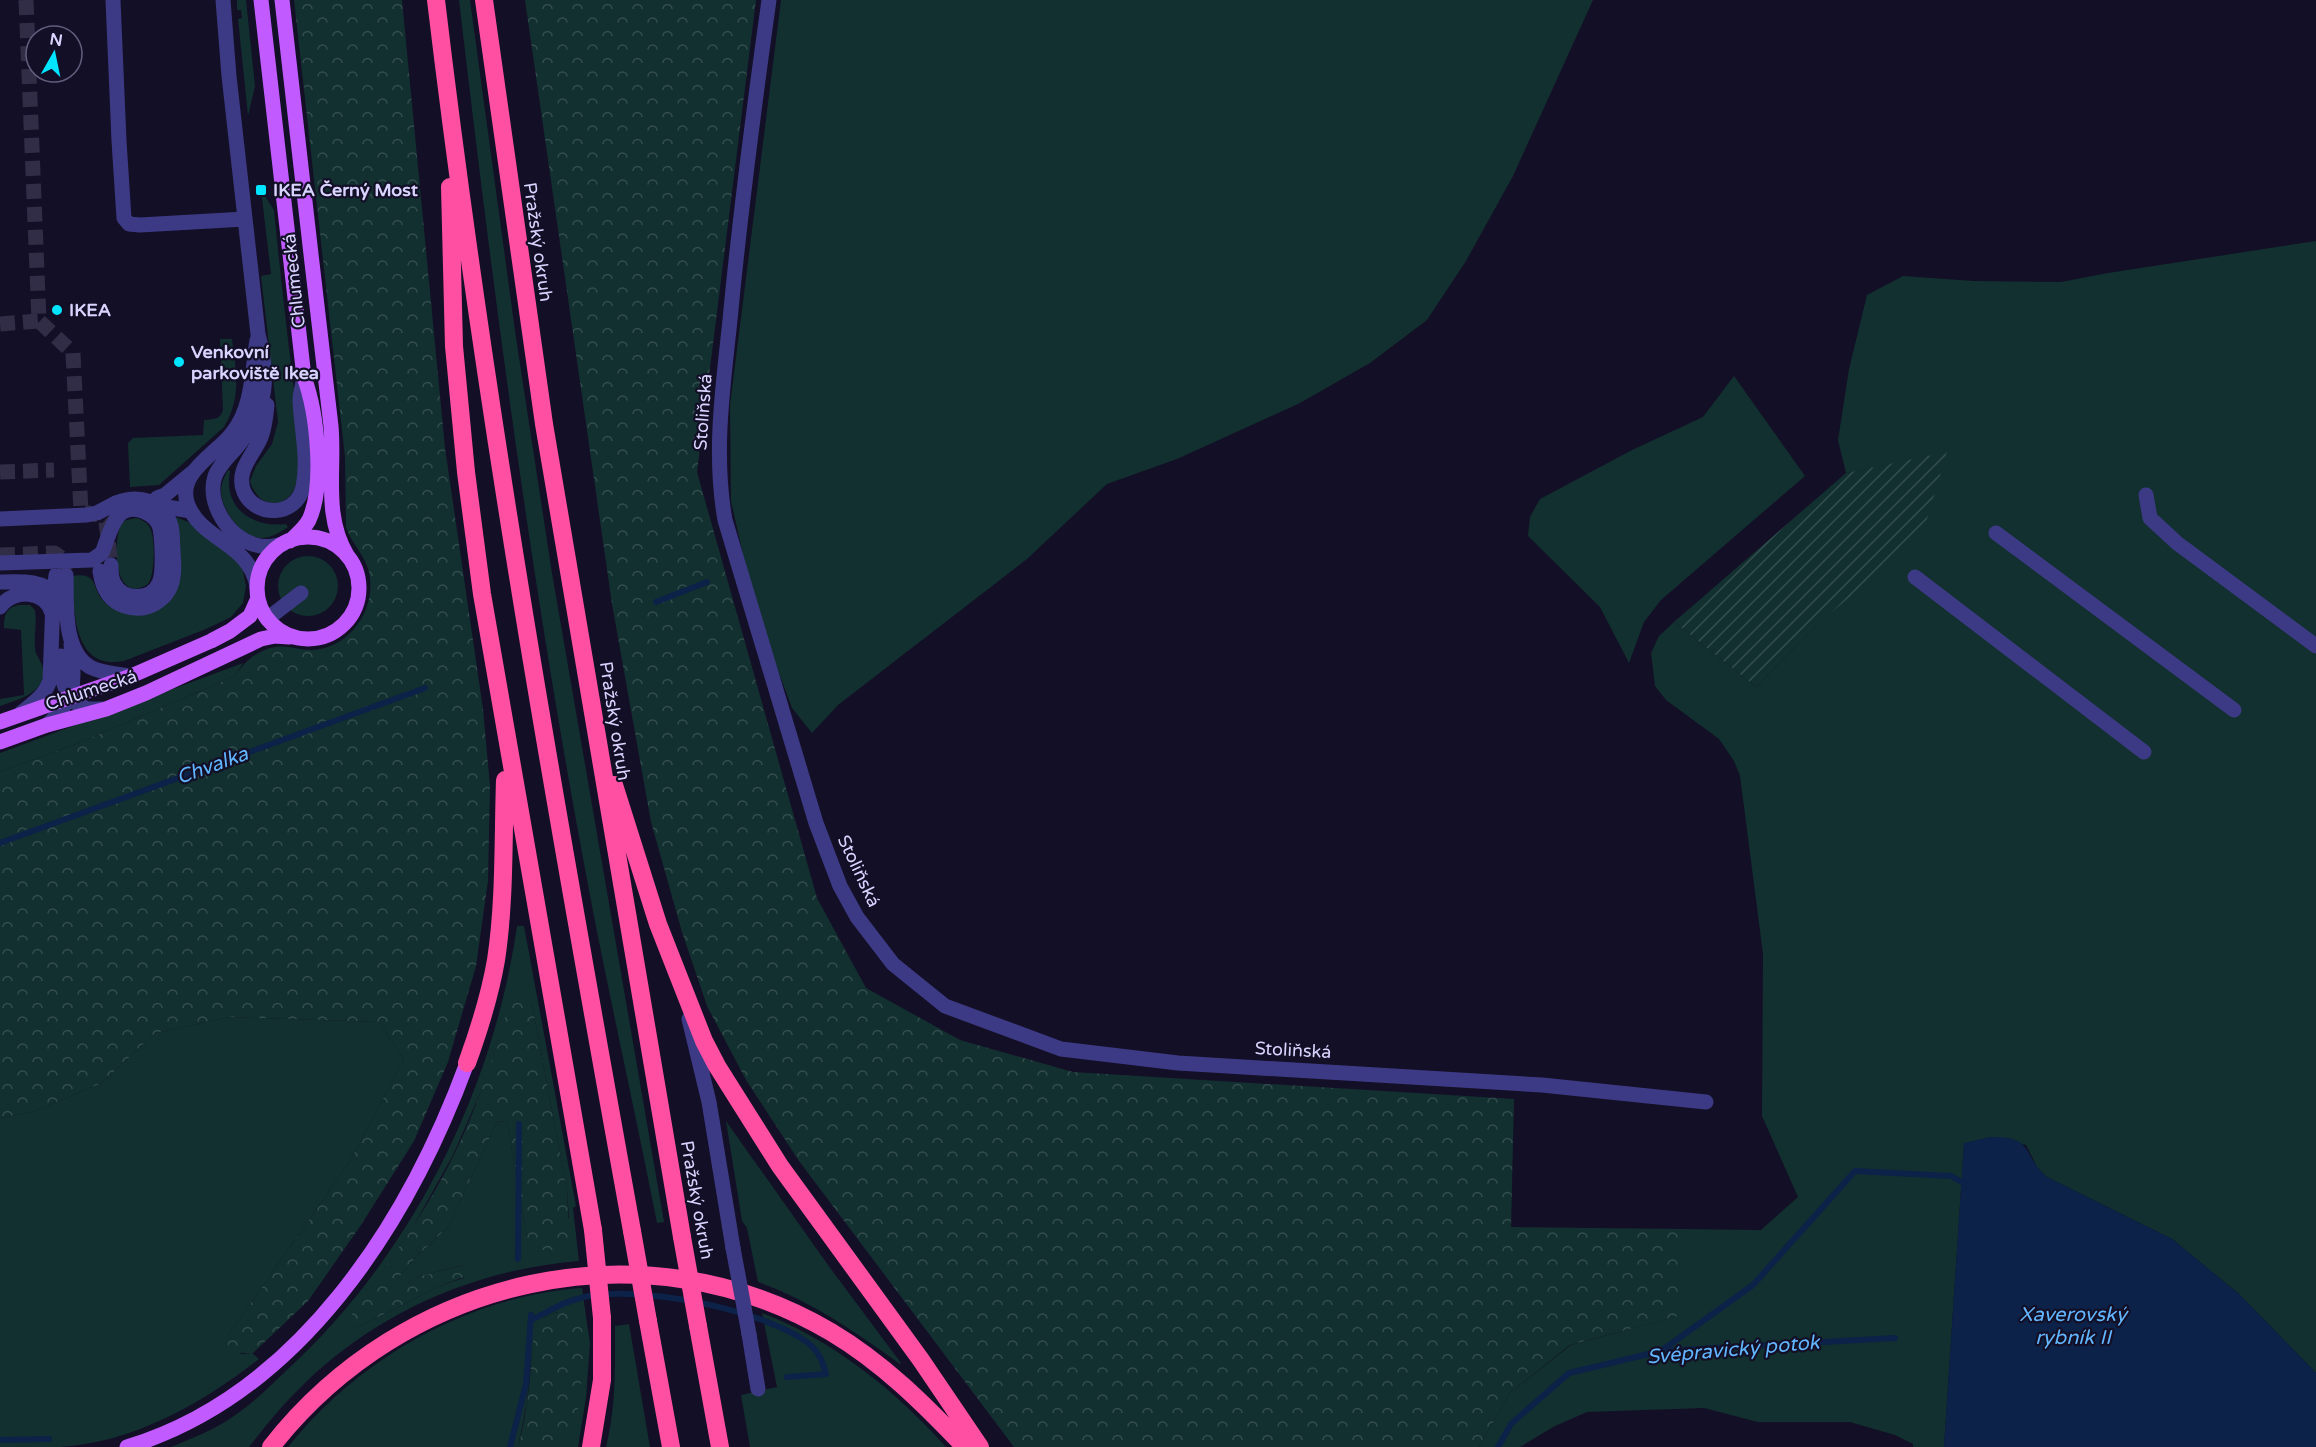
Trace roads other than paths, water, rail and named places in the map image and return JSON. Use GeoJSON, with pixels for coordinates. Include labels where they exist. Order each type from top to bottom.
{"type":"FeatureCollection","features":[{"type":"Feature","properties":{"kind":"highway"},"geometry":{"type":"LineString","coordinates":[[436,0],[477,310],[525,623],[671,1447]]}},
{"type":"Feature","properties":{"kind":"highway","name":"Pražský okruh"},"geometry":{"type":"LineString","coordinates":[[484,0],[537,379],[593,720],[720,1447]]}},
{"type":"Feature","properties":{"kind":"highway"},"geometry":{"type":"LineString","coordinates":[[449,106],[454,346],[466,472],[482,594],[593,1230],[602,1318],[602,1380],[591,1447]]}},
{"type":"Feature","properties":{"kind":"highway"},"geometry":{"type":"LineString","coordinates":[[593,720],[646,889],[679,977],[717,1066],[780,1166],[921,1360],[980,1447]]}},
{"type":"Feature","properties":{"kind":"highway"},"geometry":{"type":"LineString","coordinates":[[467,1063],[483,1013],[496,960],[501,906],[507,742]]}},
{"type":"Feature","properties":{"kind":"highway"},"geometry":{"type":"LineString","coordinates":[[272,1447],[298,1415],[336,1379],[379,1346],[424,1320],[473,1300],[525,1286],[574,1277],[632,1275],[671,1277],[708,1284],[762,1300],[814,1323],[875,1361],[915,1396],[965,1447]]}},
{"type":"Feature","properties":{"kind":"main road","name":"Chlumecká"},"geometry":{"type":"LineString","coordinates":[[261,0],[304,377],[311,397],[315,426],[316,491],[314,506],[300,533],[287,542]]}},
{"type":"Feature","properties":{"kind":"main road","name":"Chlumecká"},"geometry":{"type":"LineString","coordinates":[[282,0],[331,430],[333,522],[340,544],[347,555]]}},
{"type":"Feature","properties":{"kind":"main road"},"geometry":{"type":"LineString","coordinates":[[306,537],[321,539],[336,546],[347,555],[356,571],[359,585],[358,601],[350,618],[340,629],[321,638],[304,639],[292,637],[278,630],[267,619],[257,593],[259,574],[266,560],[287,542],[306,537]]}},
{"type":"Feature","properties":{"kind":"main road","name":"Chlumecká"},"geometry":{"type":"LineString","coordinates":[[0,722],[130,676],[230,632],[250,616],[257,593]]}},
{"type":"Feature","properties":{"kind":"main road","name":"Chlumecká"},"geometry":{"type":"LineString","coordinates":[[0,742],[47,725],[106,709],[146,693],[261,639],[276,636],[292,637]]}},
{"type":"Feature","properties":{"kind":"main road"},"geometry":{"type":"LineString","coordinates":[[127,1447],[175,1429],[227,1400],[274,1363],[319,1317],[370,1251],[408,1192],[437,1136],[467,1063]]}},
{"type":"Feature","properties":{"kind":"lane"},"geometry":{"type":"LineString","coordinates":[[113,0],[124,218],[129,224],[140,225],[245,219]]}},
{"type":"Feature","properties":{"kind":"lane"},"geometry":{"type":"LineString","coordinates":[[223,0],[229,76],[258,334],[264,356],[266,379],[267,405],[264,427],[246,462],[242,487],[254,504],[262,508],[280,511],[296,502],[303,488],[305,447],[300,399],[304,377]]}},
{"type":"Feature","properties":{"kind":"lane","name":"Stoliňská"},"geometry":{"type":"LineString","coordinates":[[769,0],[740,217],[719,433],[720,491],[725,520],[816,823],[840,886],[857,917],[893,964],[945,1006],[1061,1049],[1178,1063],[1542,1085],[1706,1102]]}},
{"type":"Feature","properties":{"kind":"lane"},"geometry":{"type":"LineString","coordinates":[[191,511],[162,503],[165,495],[187,479],[229,437],[239,423],[252,379],[258,334]]}},
{"type":"Feature","properties":{"kind":"lane"},"geometry":{"type":"LineString","coordinates":[[266,379],[261,404],[253,425],[218,470],[213,496],[223,519],[240,538],[262,546],[287,542]]}},
{"type":"Feature","properties":{"kind":"lane"},"geometry":{"type":"LineString","coordinates":[[187,479],[213,496]]}},
{"type":"Feature","properties":{"kind":"lane"},"geometry":{"type":"LineString","coordinates":[[187,479],[186,498],[191,511],[207,528],[242,556],[252,568],[257,593]]}},
{"type":"Feature","properties":{"kind":"lane"},"geometry":{"type":"LineString","coordinates":[[2146,495],[2150,519],[2177,543],[2316,646]]}},
{"type":"Feature","properties":{"kind":"lane"},"geometry":{"type":"LineString","coordinates":[[0,563],[92,560],[102,553],[117,509],[129,498],[152,502],[165,513],[172,530],[173,577],[168,590],[160,600],[148,607],[124,606],[111,597],[103,586],[105,568]]}},
{"type":"Feature","properties":{"kind":"lane"},"geometry":{"type":"LineString","coordinates":[[0,519],[87,515],[117,509]]}},
{"type":"Feature","properties":{"kind":"lane"},"geometry":{"type":"LineString","coordinates":[[1996,533],[2234,710]]}},
{"type":"Feature","properties":{"kind":"lane"},"geometry":{"type":"LineString","coordinates":[[18,715],[38,700],[48,686],[52,664],[54,592],[61,575],[71,634],[73,677],[69,699],[62,711],[47,725]]}},
{"type":"Feature","properties":{"kind":"lane"},"geometry":{"type":"LineString","coordinates":[[1915,577],[2144,752]]}},
{"type":"Feature","properties":{"kind":"lane"},"geometry":{"type":"LineString","coordinates":[[0,582],[33,582],[54,592],[62,599],[68,612]]}},
{"type":"Feature","properties":{"kind":"lane"},"geometry":{"type":"LineString","coordinates":[[267,619],[301,593]]}},
{"type":"Feature","properties":{"kind":"lane"},"geometry":{"type":"LineString","coordinates":[[0,606],[8,598],[23,594],[31,594],[45,601],[52,616],[60,646],[62,678],[69,699],[87,709],[106,709]]}},
{"type":"Feature","properties":{"kind":"lane"},"geometry":{"type":"LineString","coordinates":[[71,634],[76,651],[90,666],[130,676]]}},
{"type":"Feature","properties":{"kind":"lane"},"geometry":{"type":"LineString","coordinates":[[679,977],[709,1102],[758,1389]]}},
{"type":"Feature","properties":{"kind":"water","name":"Xaverovský rybník II"},"geometry":{"type":"Polygon","coordinates":[[[1990,1137],[2005,1138],[2021,1143],[2047,1177],[2172,1239],[2240,1295],[2316,1373],[2316,1447],[1944,1447],[1964,1143],[1990,1137]]]}},
{"type":"Feature","properties":{"kind":"waterway","name":"Chvalka"},"geometry":{"type":"LineString","coordinates":[[656,602],[707,582]]}},
{"type":"Feature","properties":{"kind":"waterway","name":"Chvalka"},"geometry":{"type":"LineString","coordinates":[[0,843],[425,688]]}},
{"type":"Feature","properties":{"kind":"waterway"},"geometry":{"type":"LineString","coordinates":[[518,1259],[519,1124]]}},
{"type":"Feature","properties":{"kind":"waterway"},"geometry":{"type":"LineString","coordinates":[[1661,1351],[1753,1285],[1855,1171],[1951,1176],[1967,1185]]}},
{"type":"Feature","properties":{"kind":"waterway"},"geometry":{"type":"LineString","coordinates":[[531,1320],[571,1301],[600,1295],[662,1296],[696,1302],[760,1319],[812,1346],[820,1357],[826,1374],[787,1377]]}},
{"type":"Feature","properties":{"kind":"waterway"},"geometry":{"type":"LineString","coordinates":[[510,1447],[526,1384],[531,1315]]}},
{"type":"Feature","properties":{"kind":"waterway","name":"Svépravický potok"},"geometry":{"type":"LineString","coordinates":[[1498,1447],[1511,1424],[1569,1373],[1661,1351],[1895,1338]]}},
{"type":"Feature","properties":{"kind":"waterway"},"geometry":{"type":"LineString","coordinates":[[0,1440],[49,1439]]}},
{"type":"Feature","properties":{"kind":"tunnel"},"geometry":{"type":"LineString","coordinates":[[26,0],[39,321],[73,353],[81,511]]}},
{"type":"Feature","properties":{"kind":"tunnel"},"geometry":{"type":"LineString","coordinates":[[0,324],[39,321]]}},
{"type":"Feature","properties":{"kind":"tunnel"},"geometry":{"type":"LineString","coordinates":[[0,472],[54,470]]}},
{"type":"Feature","properties":{"kind":"tunnel"},"geometry":{"type":"LineString","coordinates":[[84,512],[98,515],[106,522],[111,565]]}},
{"type":"Feature","properties":{"kind":"tunnel"},"geometry":{"type":"LineString","coordinates":[[0,555],[54,553],[62,560],[65,569]]}},
{"type":"Feature","properties":{"kind":"place","name":"IKEA Černý Most"},"geometry":{"type":"Point","coordinates":[261,190]}},
{"type":"Feature","properties":{"kind":"place","name":"IKEA"},"geometry":{"type":"Point","coordinates":[57,310]}},
{"type":"Feature","properties":{"kind":"place","name":"Venkovní parkoviště Ikea"},"geometry":{"type":"Point","coordinates":[179,362]}}]}
